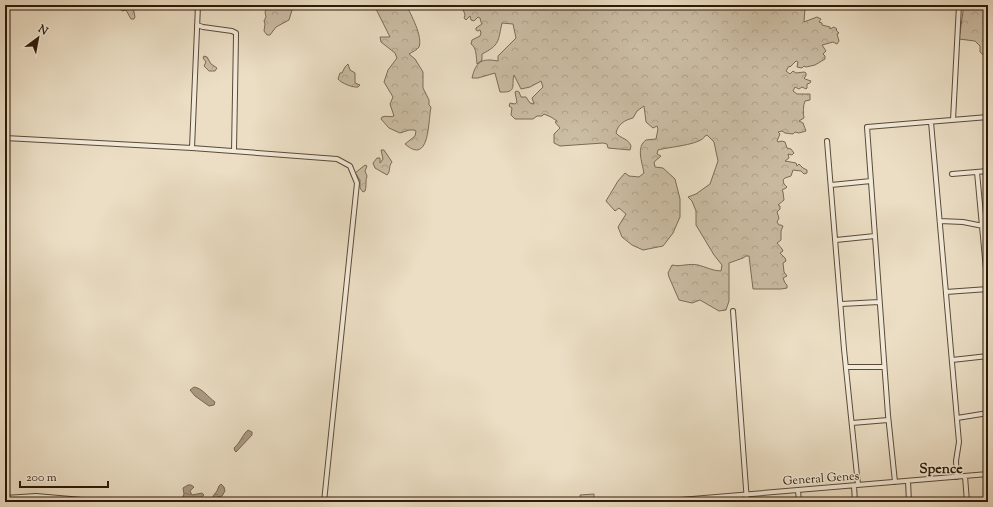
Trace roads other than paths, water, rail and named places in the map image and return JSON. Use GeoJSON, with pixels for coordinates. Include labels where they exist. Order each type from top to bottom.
{"type":"FeatureCollection","features":[{"type":"Feature","properties":{"kind":"street"},"geometry":{"type":"LineString","coordinates":[[192,148],[198,5]]}},
{"type":"Feature","properties":{"kind":"street"},"geometry":{"type":"LineString","coordinates":[[954,120],[959,5]]}},
{"type":"Feature","properties":{"kind":"street"},"geometry":{"type":"LineString","coordinates":[[197,25],[236,33],[234,151]]}},
{"type":"Feature","properties":{"kind":"street"},"geometry":{"type":"LineString","coordinates":[[895,482],[888,420],[867,127],[988,117]]}},
{"type":"Feature","properties":{"kind":"street"},"geometry":{"type":"LineString","coordinates":[[931,122],[959,442],[956,461],[957,477]]}},
{"type":"Feature","properties":{"kind":"street"},"geometry":{"type":"LineString","coordinates":[[5,138],[234,151],[337,160],[350,166],[357,183],[324,502]]}},
{"type":"Feature","properties":{"kind":"street"},"geometry":{"type":"LineString","coordinates":[[827,141],[852,423],[856,486],[855,502]]}},
{"type":"Feature","properties":{"kind":"street"},"geometry":{"type":"LineString","coordinates":[[952,174],[988,171]]}},
{"type":"Feature","properties":{"kind":"street"},"geometry":{"type":"LineString","coordinates":[[946,292],[988,290],[977,172]]}},
{"type":"Feature","properties":{"kind":"street"},"geometry":{"type":"LineString","coordinates":[[831,185],[871,181]]}},
{"type":"Feature","properties":{"kind":"street"},"geometry":{"type":"LineString","coordinates":[[940,221],[963,222],[988,227]]}},
{"type":"Feature","properties":{"kind":"street"},"geometry":{"type":"LineString","coordinates":[[836,240],[875,236]]}},
{"type":"Feature","properties":{"kind":"street"},"geometry":{"type":"LineString","coordinates":[[841,304],[879,302]]}},
{"type":"Feature","properties":{"kind":"street"},"geometry":{"type":"LineString","coordinates":[[733,311],[747,502]]}},
{"type":"Feature","properties":{"kind":"street"},"geometry":{"type":"LineString","coordinates":[[952,360],[988,356]]}},
{"type":"Feature","properties":{"kind":"street"},"geometry":{"type":"LineString","coordinates":[[846,367],[884,367]]}},
{"type":"Feature","properties":{"kind":"street"},"geometry":{"type":"LineString","coordinates":[[957,418],[988,413]]}},
{"type":"Feature","properties":{"kind":"street"},"geometry":{"type":"LineString","coordinates":[[852,423],[888,420]]}},
{"type":"Feature","properties":{"kind":"street","name":"General Genes"},"geometry":{"type":"LineString","coordinates":[[656,502],[988,474]]}},
{"type":"Feature","properties":{"kind":"street"},"geometry":{"type":"LineString","coordinates":[[965,476],[967,502]]}},
{"type":"Feature","properties":{"kind":"street"},"geometry":{"type":"LineString","coordinates":[[908,481],[909,502]]}},
{"type":"Feature","properties":{"kind":"street"},"geometry":{"type":"LineString","coordinates":[[798,490],[799,502]]}},
{"type":"Feature","properties":{"kind":"street"},"geometry":{"type":"LineString","coordinates":[[36,496],[36,502]]}},
{"type":"Feature","properties":{"kind":"street"},"geometry":{"type":"LineString","coordinates":[[5,498],[13,500],[36,496],[104,502]]}},
{"type":"Feature","properties":{"kind":"water"},"geometry":{"type":"Polygon","coordinates":[[[194,387],[202,391],[215,402],[214,405],[209,406],[195,396],[190,390],[194,387]]]}},
{"type":"Feature","properties":{"kind":"water"},"geometry":{"type":"Polygon","coordinates":[[[248,430],[252,432],[252,435],[236,452],[234,448],[248,430]]]}},
{"type":"Feature","properties":{"kind":"water"},"geometry":{"type":"Polygon","coordinates":[[[221,484],[225,491],[222,496],[214,498],[213,496],[221,484]]]}},
{"type":"Feature","properties":{"kind":"water"},"geometry":{"type":"Polygon","coordinates":[[[188,485],[194,487],[190,491],[192,495],[202,493],[204,495],[195,502],[184,501],[182,499],[184,494],[183,488],[188,485]]]}},
{"type":"Feature","properties":{"kind":"district","name":"Spence"},"geometry":{"type":"Point","coordinates":[941,468]}}]}
